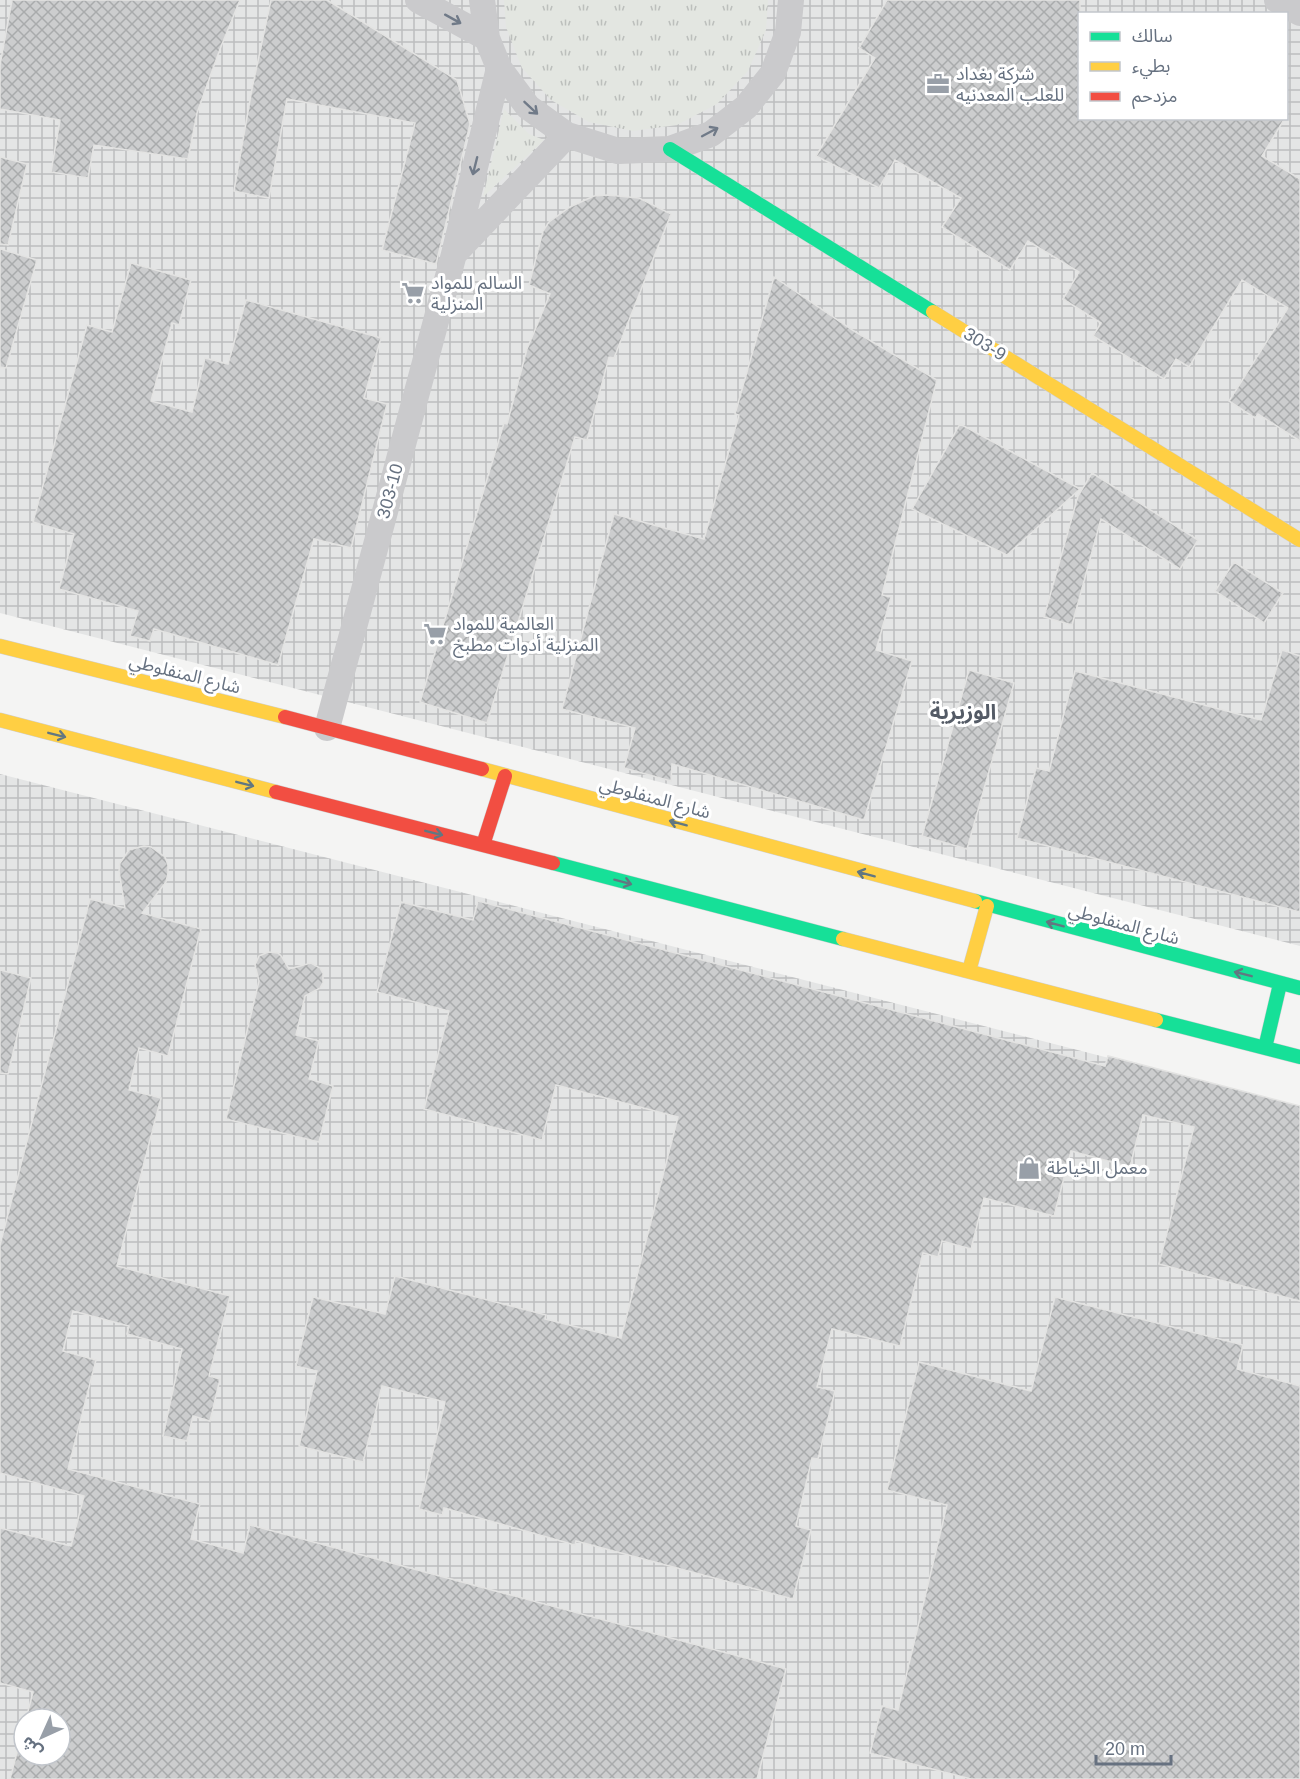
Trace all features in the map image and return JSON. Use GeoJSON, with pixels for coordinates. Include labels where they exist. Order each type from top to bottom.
{"type":"FeatureCollection","features":[{"type":"Feature","properties":{"kind":"street"},"geometry":{"type":"LineString","coordinates":[[418,0],[488,38]]}},
{"type":"Feature","properties":{"kind":"street"},"geometry":{"type":"LineString","coordinates":[[482,0],[488,38],[499,68],[528,107],[567,135],[618,151],[670,149],[711,134],[746,107],[773,73],[788,32],[790,0]]}},
{"type":"Feature","properties":{"kind":"street"},"geometry":{"type":"LineString","coordinates":[[1277,0],[1300,14]]}},
{"type":"Feature","properties":{"kind":"street","name":"303-10"},"geometry":{"type":"LineString","coordinates":[[327,728],[454,254],[499,68]]}},
{"type":"Feature","properties":{"kind":"street","name":"303-10"},"geometry":{"type":"LineString","coordinates":[[454,254],[567,135]]}},
{"type":"Feature","properties":{"kind":"street","name":"303-9"},"geometry":{"type":"LineString","coordinates":[[670,149],[1300,540]]}},
{"type":"Feature","properties":{"kind":"street","name":"شارع المنفلوطي"},"geometry":{"type":"LineString","coordinates":[[0,646],[327,728],[1300,988]]}},
{"type":"Feature","properties":{"kind":"street"},"geometry":{"type":"LineString","coordinates":[[0,720],[1300,1057]]}},
{"type":"Feature","properties":{"kind":"street"},"geometry":{"type":"LineString","coordinates":[[483,845],[505,776]]}},
{"type":"Feature","properties":{"kind":"street"},"geometry":{"type":"LineString","coordinates":[[969,971],[987,906]]}},
{"type":"Feature","properties":{"kind":"street"},"geometry":{"type":"LineString","coordinates":[[1265,1048],[1280,984]]}},
{"type":"Feature","properties":{"kind":"shaded area"},"geometry":{"type":"Polygon","coordinates":[[[0,0],[1300,0],[1300,946],[0,613],[0,0]]]}},
{"type":"Feature","properties":{"kind":"shaded area"},"geometry":{"type":"Polygon","coordinates":[[[0,774],[1300,1107],[1300,1779],[0,1779],[0,774]]]}},
{"type":"Feature","properties":{"kind":"green space"},"geometry":{"type":"Polygon","coordinates":[[[504,0],[768,0],[766,30],[748,71],[717,104],[677,125],[633,131],[589,122],[551,100],[522,68],[506,27],[504,0]]]}},
{"type":"Feature","properties":{"kind":"green space"},"geometry":{"type":"Polygon","coordinates":[[[504,109],[529,134],[544,140],[483,197],[504,109]]]}},
{"type":"Feature","properties":{"kind":"building"},"geometry":{"type":"Polygon","coordinates":[[[12,0],[240,0],[197,113],[188,159],[94,145],[88,178],[51,172],[60,120],[0,109],[0,65],[12,0]]]}},
{"type":"Feature","properties":{"kind":"building"},"geometry":{"type":"Polygon","coordinates":[[[271,0],[327,0],[457,80],[470,124],[436,264],[382,250],[415,123],[287,99],[269,198],[234,191],[271,0]]]}},
{"type":"Feature","properties":{"kind":"building"},"geometry":{"type":"Polygon","coordinates":[[[887,0],[1080,0],[1078,120],[1284,120],[1262,156],[1300,179],[1300,441],[1258,414],[1255,418],[1229,401],[1288,308],[1242,280],[1189,367],[1176,359],[1164,379],[1093,336],[1101,323],[1063,299],[1079,272],[1028,241],[1010,270],[942,227],[961,198],[895,160],[879,188],[816,156],[875,58],[859,48],[887,0]]]}},
{"type":"Feature","properties":{"kind":"building"},"geometry":{"type":"Polygon","coordinates":[[[0,157],[27,164],[8,245],[0,244],[0,157]]]}},
{"type":"Feature","properties":{"kind":"building"},"geometry":{"type":"Polygon","coordinates":[[[594,196],[639,198],[671,214],[614,358],[609,357],[587,440],[575,437],[487,723],[420,702],[504,423],[507,424],[527,349],[550,294],[529,285],[543,231],[549,222],[570,207],[594,196]]]}},
{"type":"Feature","properties":{"kind":"building"},"geometry":{"type":"Polygon","coordinates":[[[0,249],[37,260],[6,368],[0,367],[0,249]]]}},
{"type":"Feature","properties":{"kind":"building"},"geometry":{"type":"Polygon","coordinates":[[[131,263],[191,280],[179,325],[172,323],[151,401],[192,412],[205,358],[228,364],[246,300],[381,338],[364,398],[387,404],[351,548],[314,539],[278,665],[154,629],[150,641],[130,636],[138,611],[59,589],[74,534],[33,522],[87,325],[112,332],[131,263]]]}},
{"type":"Feature","properties":{"kind":"building"},"geometry":{"type":"Polygon","coordinates":[[[774,277],[854,331],[937,380],[882,595],[891,597],[876,650],[912,661],[864,820],[672,764],[671,781],[624,768],[635,728],[562,709],[614,514],[704,539],[739,415],[735,414],[774,277]]]}},
{"type":"Feature","properties":{"kind":"building"},"geometry":{"type":"Polygon","coordinates":[[[960,424],[1080,489],[1007,555],[912,509],[960,424]]]}},
{"type":"Feature","properties":{"kind":"building"},"geometry":{"type":"Polygon","coordinates":[[[1092,473],[1198,540],[1180,569],[1101,519],[1072,625],[1044,617],[1078,496],[1092,473]]]}},
{"type":"Feature","properties":{"kind":"building"},"geometry":{"type":"Polygon","coordinates":[[[1234,562],[1283,593],[1264,623],[1215,591],[1234,562]]]}},
{"type":"Feature","properties":{"kind":"building"},"geometry":{"type":"Polygon","coordinates":[[[1282,650],[1300,656],[1300,912],[1017,838],[1036,768],[1049,771],[1075,671],[1261,720],[1282,650]]]}},
{"type":"Feature","properties":{"kind":"building"},"geometry":{"type":"Polygon","coordinates":[[[969,670],[1014,683],[967,849],[922,836],[969,670]]]}},
{"type":"Feature","properties":{"kind":"building"},"geometry":{"type":"Polygon","coordinates":[[[144,846],[151,847],[165,857],[168,865],[166,882],[142,913],[201,929],[168,1056],[139,1048],[129,1090],[161,1098],[117,1266],[230,1296],[209,1376],[220,1379],[210,1421],[193,1416],[187,1441],[163,1436],[182,1349],[127,1334],[129,1326],[73,1311],[63,1351],[96,1360],[68,1469],[200,1504],[191,1539],[243,1553],[250,1525],[786,1669],[757,1779],[10,1779],[13,1767],[72,1767],[72,1707],[29,1707],[33,1692],[0,1683],[0,1528],[71,1546],[84,1496],[0,1473],[0,1245],[90,899],[125,908],[119,871],[120,863],[129,850],[144,846]]]}},
{"type":"Feature","properties":{"kind":"building"},"geometry":{"type":"Polygon","coordinates":[[[478,901],[1105,1066],[1108,1056],[1300,1106],[1300,1301],[1159,1264],[1194,1127],[1143,1115],[1130,1167],[1071,1151],[1054,1216],[984,1198],[971,1249],[942,1241],[938,1257],[923,1253],[900,1346],[832,1329],[817,1387],[835,1391],[818,1459],[812,1458],[796,1526],[811,1530],[793,1599],[576,1541],[575,1545],[444,1508],[442,1515],[419,1509],[445,1402],[382,1386],[363,1462],[299,1446],[317,1371],[296,1366],[313,1297],[385,1314],[395,1276],[546,1315],[545,1319],[621,1338],[678,1117],[556,1085],[542,1140],[424,1109],[449,1011],[377,992],[401,902],[473,920],[478,901]]]}},
{"type":"Feature","properties":{"kind":"building"},"geometry":{"type":"Polygon","coordinates":[[[268,952],[278,953],[289,969],[311,963],[320,968],[323,973],[323,983],[320,988],[305,996],[296,1035],[319,1041],[309,1079],[333,1086],[319,1142],[226,1119],[259,981],[255,965],[259,956],[268,952]]]}},
{"type":"Feature","properties":{"kind":"building"},"geometry":{"type":"Polygon","coordinates":[[[0,970],[31,978],[8,1074],[0,1073],[0,970]]]}},
{"type":"Feature","properties":{"kind":"building"},"geometry":{"type":"Polygon","coordinates":[[[1055,1297],[1243,1345],[1237,1369],[1300,1386],[1300,1779],[971,1779],[870,1753],[882,1706],[898,1710],[947,1505],[887,1490],[919,1362],[1031,1391],[1055,1297]]]}},
{"type":"Feature","properties":{"kind":"traffic: fast"},"geometry":{"type":"LineString","coordinates":[[670,149],[933,312]]}},
{"type":"Feature","properties":{"kind":"traffic: fast"},"geometry":{"type":"LineString","coordinates":[[553,863],[843,939]]}},
{"type":"Feature","properties":{"kind":"traffic: fast"},"geometry":{"type":"LineString","coordinates":[[975,901],[1300,988]]}},
{"type":"Feature","properties":{"kind":"traffic: fast"},"geometry":{"type":"LineString","coordinates":[[1265,1048],[1280,984]]}},
{"type":"Feature","properties":{"kind":"traffic: fast"},"geometry":{"type":"LineString","coordinates":[[1156,1020],[1300,1057]]}},
{"type":"Feature","properties":{"kind":"traffic: slow"},"geometry":{"type":"LineString","coordinates":[[933,312],[1300,540]]}},
{"type":"Feature","properties":{"kind":"traffic: slow"},"geometry":{"type":"LineString","coordinates":[[0,646],[285,717]]}},
{"type":"Feature","properties":{"kind":"traffic: slow"},"geometry":{"type":"LineString","coordinates":[[0,720],[276,792]]}},
{"type":"Feature","properties":{"kind":"traffic: slow"},"geometry":{"type":"LineString","coordinates":[[482,769],[975,901]]}},
{"type":"Feature","properties":{"kind":"traffic: slow"},"geometry":{"type":"LineString","coordinates":[[969,971],[987,906]]}},
{"type":"Feature","properties":{"kind":"traffic: slow"},"geometry":{"type":"LineString","coordinates":[[843,939],[1156,1020]]}},
{"type":"Feature","properties":{"kind":"traffic: jam"},"geometry":{"type":"LineString","coordinates":[[285,717],[482,769]]}},
{"type":"Feature","properties":{"kind":"traffic: jam"},"geometry":{"type":"LineString","coordinates":[[483,845],[505,776]]}},
{"type":"Feature","properties":{"kind":"traffic: jam"},"geometry":{"type":"LineString","coordinates":[[276,792],[553,863]]}},
{"type":"Feature","properties":{"kind":"place","name":"شركة بغداد للعلب المعدنيه"},"geometry":{"type":"Point","coordinates":[938,84]}},
{"type":"Feature","properties":{"kind":"place","name":"السالم للمواد المنزلية"},"geometry":{"type":"Point","coordinates":[413,293]}},
{"type":"Feature","properties":{"kind":"place","name":"العالمية للمواد المنزلية أدوات مطبخ"},"geometry":{"type":"Point","coordinates":[435,634]}},
{"type":"Feature","properties":{"kind":"place","name":"معمل الخياطة"},"geometry":{"type":"Point","coordinates":[1029,1168]}},
{"type":"Feature","properties":{"kind":"district","name":"الوزيرية"},"geometry":{"type":"Point","coordinates":[963,711]}}]}
